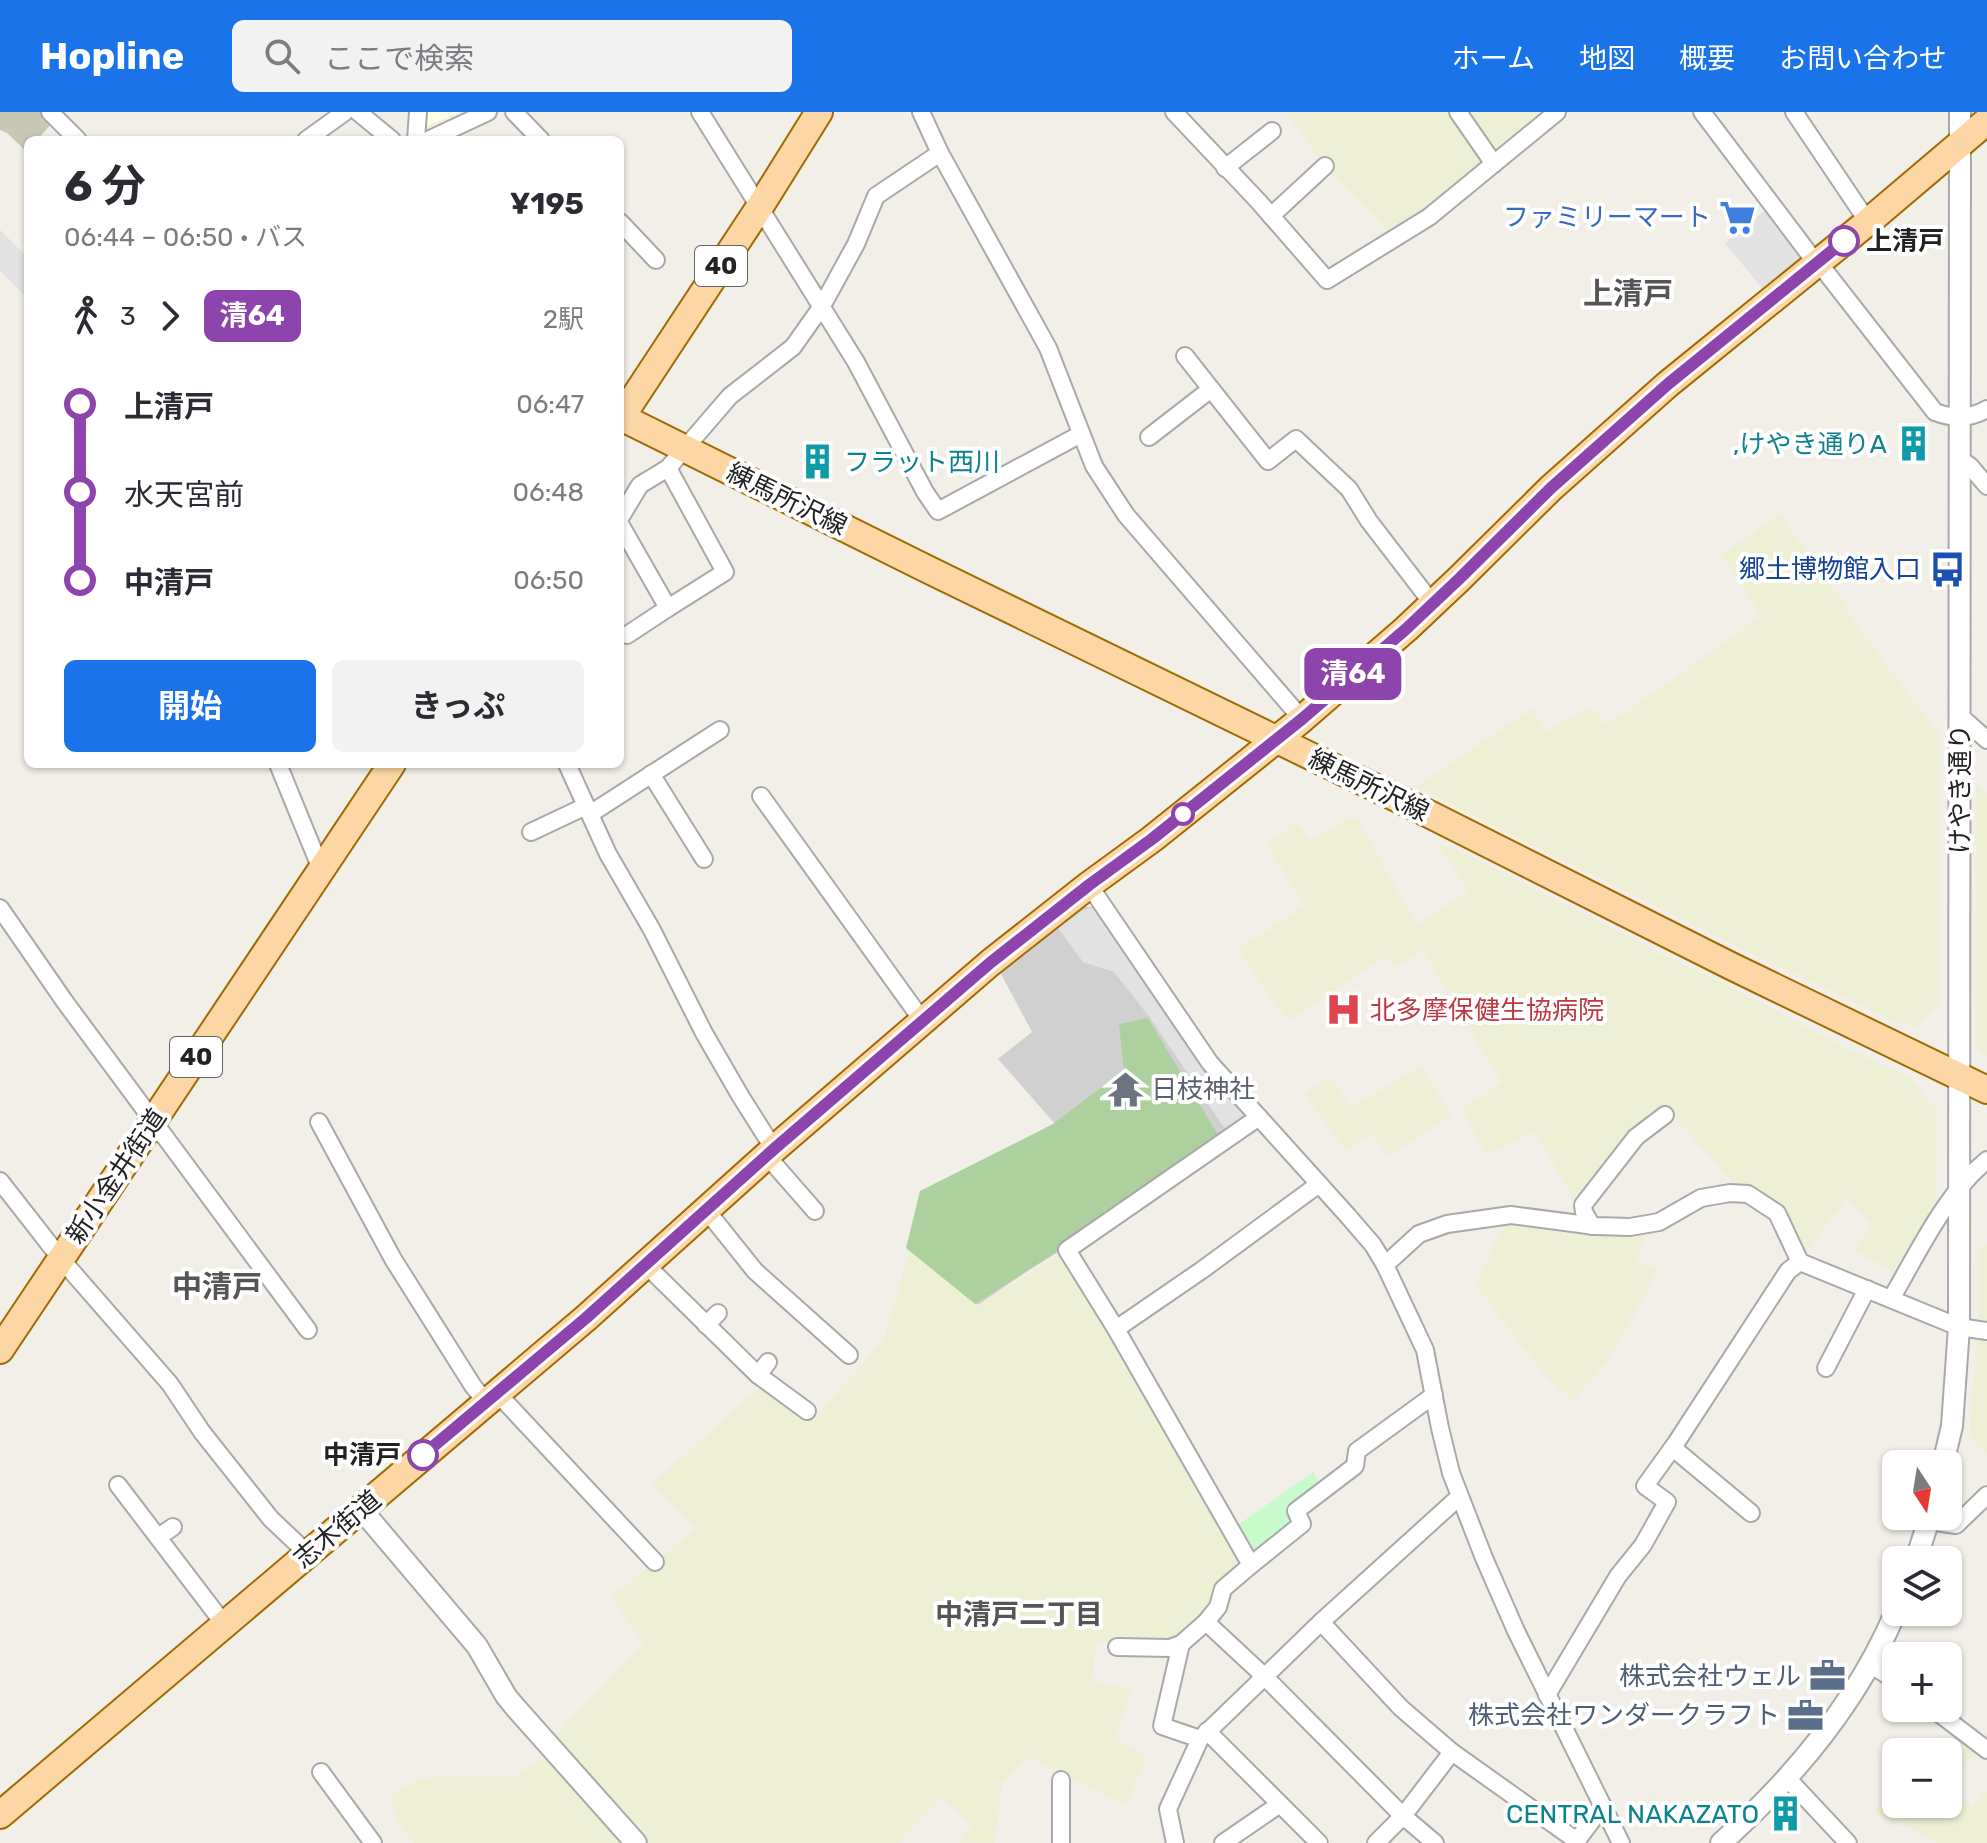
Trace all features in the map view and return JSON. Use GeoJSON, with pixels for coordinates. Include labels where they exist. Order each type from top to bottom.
{"type":"FeatureCollection","features":[{"type":"Feature","properties":{"kind":"main road","name":"40"},"geometry":{"type":"LineString","coordinates":[[624,413],[819,112]]}},
{"type":"Feature","properties":{"kind":"main road","name":"志木街道"},"geometry":{"type":"LineString","coordinates":[[0,1815],[646,1265],[922,1020],[990,963],[1302,719],[1406,629],[1607,437],[1987,121]]}},
{"type":"Feature","properties":{"kind":"main road","name":"練馬所沢線"},"geometry":{"type":"LineString","coordinates":[[624,420],[676,458],[927,569],[1987,1090]]}},
{"type":"Feature","properties":{"kind":"main road","name":"新小金井街道"},"geometry":{"type":"LineString","coordinates":[[0,1350],[385,768]]}},
{"type":"Feature","properties":{"kind":"street"},"geometry":{"type":"LineString","coordinates":[[50,112],[74,136]]}},
{"type":"Feature","properties":{"kind":"street"},"geometry":{"type":"LineString","coordinates":[[312,136],[345,112]]}},
{"type":"Feature","properties":{"kind":"street"},"geometry":{"type":"LineString","coordinates":[[358,112],[387,136]]}},
{"type":"Feature","properties":{"kind":"street"},"geometry":{"type":"LineString","coordinates":[[416,136],[418,112]]}},
{"type":"Feature","properties":{"kind":"street"},"geometry":{"type":"LineString","coordinates":[[437,136],[488,112]]}},
{"type":"Feature","properties":{"kind":"street"},"geometry":{"type":"LineString","coordinates":[[514,112],[537,136]]}},
{"type":"Feature","properties":{"kind":"street"},"geometry":{"type":"LineString","coordinates":[[700,112],[856,362],[938,511],[1081,434]]}},
{"type":"Feature","properties":{"kind":"street"},"geometry":{"type":"LineString","coordinates":[[921,112],[940,153],[1048,348],[1094,466],[1126,515],[1302,719]]}},
{"type":"Feature","properties":{"kind":"street"},"geometry":{"type":"LineString","coordinates":[[1458,112],[1494,164]]}},
{"type":"Feature","properties":{"kind":"street"},"geometry":{"type":"LineString","coordinates":[[1180,114],[1327,280],[1429,217],[1557,112]]}},
{"type":"Feature","properties":{"kind":"street"},"geometry":{"type":"LineString","coordinates":[[1702,112],[1810,255],[1935,412],[1960,417],[1973,416],[1987,409]]}},
{"type":"Feature","properties":{"kind":"street"},"geometry":{"type":"LineString","coordinates":[[1794,112],[1868,222]]}},
{"type":"Feature","properties":{"kind":"street","name":"けやき通り"},"geometry":{"type":"LineString","coordinates":[[1946,1450],[1952,1426],[1959,1327],[1960,112]]}},
{"type":"Feature","properties":{"kind":"street"},"geometry":{"type":"LineString","coordinates":[[1225,168],[1272,131]]}},
{"type":"Feature","properties":{"kind":"street"},"geometry":{"type":"LineString","coordinates":[[624,514],[640,485],[676,458],[730,396],[793,347],[822,306],[856,244],[876,196],[940,153]]}},
{"type":"Feature","properties":{"kind":"street"},"geometry":{"type":"LineString","coordinates":[[1271,216],[1325,166]]}},
{"type":"Feature","properties":{"kind":"street"},"geometry":{"type":"LineString","coordinates":[[624,226],[656,260]]}},
{"type":"Feature","properties":{"kind":"street"},"geometry":{"type":"LineString","coordinates":[[1185,356],[1268,461],[1296,439],[1349,489],[1369,521],[1432,603]]}},
{"type":"Feature","properties":{"kind":"street"},"geometry":{"type":"LineString","coordinates":[[1149,437],[1211,389]]}},
{"type":"Feature","properties":{"kind":"street"},"geometry":{"type":"LineString","coordinates":[[627,635],[725,572],[676,458]]}},
{"type":"Feature","properties":{"kind":"street"},"geometry":{"type":"LineString","coordinates":[[1960,459],[1987,486]]}},
{"type":"Feature","properties":{"kind":"street"},"geometry":{"type":"LineString","coordinates":[[624,528],[668,608]]}},
{"type":"Feature","properties":{"kind":"street"},"geometry":{"type":"LineString","coordinates":[[1960,716],[1987,740]]}},
{"type":"Feature","properties":{"kind":"street"},"geometry":{"type":"LineString","coordinates":[[531,832],[588,810],[720,730]]}},
{"type":"Feature","properties":{"kind":"street"},"geometry":{"type":"LineString","coordinates":[[280,768],[321,869]]}},
{"type":"Feature","properties":{"kind":"street"},"geometry":{"type":"LineString","coordinates":[[569,768],[608,854],[652,930],[704,1033],[771,1152],[815,1211]]}},
{"type":"Feature","properties":{"kind":"street"},"geometry":{"type":"LineString","coordinates":[[651,774],[704,859]]}},
{"type":"Feature","properties":{"kind":"street"},"geometry":{"type":"LineString","coordinates":[[761,796],[922,1020]]}},
{"type":"Feature","properties":{"kind":"street"},"geometry":{"type":"LineString","coordinates":[[1089,885],[1210,1063],[1373,1245],[1385,1265],[1425,1350],[1440,1428],[1459,1497],[1516,1631],[1621,1843]]}},
{"type":"Feature","properties":{"kind":"street"},"geometry":{"type":"LineString","coordinates":[[0,908],[65,1002],[308,1330]]}},
{"type":"Feature","properties":{"kind":"street"},"geometry":{"type":"LineString","coordinates":[[1592,1226],[1583,1205],[1636,1137],[1665,1115]]}},
{"type":"Feature","properties":{"kind":"street"},"geometry":{"type":"LineString","coordinates":[[1251,1565],[1116,1329],[1067,1250],[1259,1117]]}},
{"type":"Feature","properties":{"kind":"street"},"geometry":{"type":"LineString","coordinates":[[319,1122],[393,1259],[473,1386],[491,1397],[655,1562]]}},
{"type":"Feature","properties":{"kind":"street"},"geometry":{"type":"LineString","coordinates":[[1891,1299],[1934,1225],[1971,1173],[1987,1160]]}},
{"type":"Feature","properties":{"kind":"street"},"geometry":{"type":"LineString","coordinates":[[0,1181],[61,1259],[170,1384],[202,1432],[271,1519],[308,1554]]}},
{"type":"Feature","properties":{"kind":"street"},"geometry":{"type":"LineString","coordinates":[[1116,1329],[1319,1184]]}},
{"type":"Feature","properties":{"kind":"street"},"geometry":{"type":"LineString","coordinates":[[1385,1265],[1419,1234],[1447,1224],[1511,1215],[1592,1226],[1630,1227],[1659,1222],[1701,1198],[1730,1193],[1748,1194],[1777,1213],[1800,1262],[1959,1327],[1987,1331]]}},
{"type":"Feature","properties":{"kind":"street"},"geometry":{"type":"LineString","coordinates":[[707,1211],[755,1271],[849,1355]]}},
{"type":"Feature","properties":{"kind":"street"},"geometry":{"type":"LineString","coordinates":[[1547,1695],[1618,1576],[1643,1545],[1667,1502],[1645,1486],[1788,1271],[1800,1262]]}},
{"type":"Feature","properties":{"kind":"street"},"geometry":{"type":"LineString","coordinates":[[646,1265],[712,1319],[807,1411]]}},
{"type":"Feature","properties":{"kind":"street"},"geometry":{"type":"LineString","coordinates":[[1826,1368],[1867,1289]]}},
{"type":"Feature","properties":{"kind":"street"},"geometry":{"type":"LineString","coordinates":[[1117,1647],[1170,1648],[1181,1644],[1218,1607],[1223,1589],[1302,1524],[1296,1511],[1355,1466],[1357,1451],[1434,1395]]}},
{"type":"Feature","properties":{"kind":"street"},"geometry":{"type":"LineString","coordinates":[[1673,1448],[1751,1513]]}},
{"type":"Feature","properties":{"kind":"street"},"geometry":{"type":"LineString","coordinates":[[118,1485],[224,1624]]}},
{"type":"Feature","properties":{"kind":"street"},"geometry":{"type":"LineString","coordinates":[[1962,1519],[1987,1495]]}},
{"type":"Feature","properties":{"kind":"street"},"geometry":{"type":"LineString","coordinates":[[1175,1843],[1168,1809],[1204,1735],[1321,1622],[1459,1497]]}},
{"type":"Feature","properties":{"kind":"street"},"geometry":{"type":"LineString","coordinates":[[361,1509],[477,1646],[515,1707],[636,1843]]}},
{"type":"Feature","properties":{"kind":"street"},"geometry":{"type":"LineString","coordinates":[[158,1537],[173,1527]]}},
{"type":"Feature","properties":{"kind":"street"},"geometry":{"type":"LineString","coordinates":[[1206,1622],[1403,1816],[1435,1843]]}},
{"type":"Feature","properties":{"kind":"street"},"geometry":{"type":"LineString","coordinates":[[1321,1622],[1401,1708],[1452,1752],[1576,1842],[1603,1806]]}},
{"type":"Feature","properties":{"kind":"street"},"geometry":{"type":"LineString","coordinates":[[1721,1843],[1788,1779],[1834,1721],[1870,1664],[1889,1626]]}},
{"type":"Feature","properties":{"kind":"street"},"geometry":{"type":"LineString","coordinates":[[1181,1644],[1162,1726],[1204,1735],[1319,1843]]}},
{"type":"Feature","properties":{"kind":"street"},"geometry":{"type":"LineString","coordinates":[[1870,1664],[1882,1672]]}},
{"type":"Feature","properties":{"kind":"street"},"geometry":{"type":"LineString","coordinates":[[1950,1722],[1987,1750]]}},
{"type":"Feature","properties":{"kind":"street"},"geometry":{"type":"LineString","coordinates":[[1376,1843],[1403,1816],[1452,1752]]}},
{"type":"Feature","properties":{"kind":"street"},"geometry":{"type":"LineString","coordinates":[[321,1772],[373,1843]]}},
{"type":"Feature","properties":{"kind":"street"},"geometry":{"type":"LineString","coordinates":[[1788,1779],[1848,1843]]}},
{"type":"Feature","properties":{"kind":"street"},"geometry":{"type":"LineString","coordinates":[[1061,1780],[1061,1843]]}},
{"type":"Feature","properties":{"kind":"street"},"geometry":{"type":"LineString","coordinates":[[1223,1843],[1280,1804]]}},
{"type":"Feature","properties":{"kind":"shaded area"},"geometry":{"type":"Polygon","coordinates":[[[0,112],[42,112],[52,123],[41,136],[24,136],[24,149],[0,130],[0,112]]]}},
{"type":"Feature","properties":{"kind":"shaded area"},"geometry":{"type":"Polygon","coordinates":[[[420,112],[459,112],[427,126],[420,121],[420,112]]]}},
{"type":"Feature","properties":{"kind":"shaded area"},"geometry":{"type":"Polygon","coordinates":[[[1286,112],[1557,112],[1395,238],[1325,166],[1286,112]]]}},
{"type":"Feature","properties":{"kind":"shaded area"},"geometry":{"type":"Polygon","coordinates":[[[1764,211],[1800,258],[1762,288],[1725,243],[1764,211]]]}},
{"type":"Feature","properties":{"kind":"shaded area"},"geometry":{"type":"Polygon","coordinates":[[[0,230],[24,254],[24,295],[0,270],[0,230]]]}},
{"type":"Feature","properties":{"kind":"shaded area"},"geometry":{"type":"Polygon","coordinates":[[[1780,514],[1855,623],[1939,734],[1939,1004],[1915,1027],[1893,1021],[1761,958],[1416,786],[1532,708],[1545,731],[1592,707],[1606,724],[1761,616],[1722,555],[1780,514]]]}},
{"type":"Feature","properties":{"kind":"shaded area"},"geometry":{"type":"Polygon","coordinates":[[[1976,782],[1987,794],[1987,1058],[1977,1048],[1976,782]]]}},
{"type":"Feature","properties":{"kind":"shaded area"},"geometry":{"type":"Polygon","coordinates":[[[1356,816],[1417,925],[1468,892],[1438,843],[1484,862],[1909,1077],[1937,1110],[1936,1201],[1897,1274],[1855,1251],[1872,1224],[1847,1199],[1804,1255],[1785,1215],[1739,1188],[1666,1109],[1577,1206],[1535,1132],[1485,1155],[1463,1108],[1502,1083],[1423,951],[1395,968],[1386,956],[1288,1021],[1238,949],[1305,905],[1267,846],[1295,822],[1311,840],[1356,816]]]}},
{"type":"Feature","properties":{"kind":"shaded area","name":"日枝神社"},"geometry":{"type":"Polygon","coordinates":[[[1083,907],[1096,907],[1248,1113],[1248,1119],[978,1305],[910,1249],[1056,1125],[998,1059],[1032,1032],[1000,972],[1083,907]]]}},
{"type":"Feature","properties":{"kind":"shaded area"},"geometry":{"type":"Polygon","coordinates":[[[1095,907],[1202,1066],[1246,1114],[1246,1119],[1227,1132],[1151,1019],[1114,972],[1083,962],[1058,928],[1083,910],[1095,907]]]}},
{"type":"Feature","properties":{"kind":"shaded area"},"geometry":{"type":"Polygon","coordinates":[[[1421,1066],[1452,1116],[1388,1156],[1372,1134],[1346,1151],[1305,1094],[1330,1077],[1352,1107],[1421,1066]]]}},
{"type":"Feature","properties":{"kind":"shaded area"},"geometry":{"type":"Polygon","coordinates":[[[1504,1222],[1650,1229],[1636,1259],[1657,1270],[1609,1358],[1573,1402],[1544,1374],[1476,1286],[1504,1222]]]}},
{"type":"Feature","properties":{"kind":"shaded area"},"geometry":{"type":"Polygon","coordinates":[[[1987,1244],[1987,1326],[1979,1325],[1979,1250],[1987,1244]]]}},
{"type":"Feature","properties":{"kind":"shaded area"},"geometry":{"type":"Polygon","coordinates":[[[910,1249],[978,1305],[1067,1250],[1251,1565],[1206,1622],[1167,1642],[1096,1643],[1092,1681],[1133,1690],[1115,1737],[1148,1758],[1125,1805],[1029,1757],[1003,1783],[994,1843],[959,1843],[972,1825],[941,1798],[899,1843],[645,1843],[553,1738],[643,1644],[612,1597],[696,1528],[651,1484],[764,1384],[812,1422],[884,1338],[910,1249]]]}},
{"type":"Feature","properties":{"kind":"shaded area"},"geometry":{"type":"Polygon","coordinates":[[[1978,1335],[1987,1336],[1987,1455],[1969,1435],[1978,1335]]]}},
{"type":"Feature","properties":{"kind":"shaded area"},"geometry":{"type":"Polygon","coordinates":[[[1970,1738],[1980,1747],[1962,1768],[1962,1750],[1970,1738]]]}},
{"type":"Feature","properties":{"kind":"shaded area"},"geometry":{"type":"Polygon","coordinates":[[[546,1756],[627,1843],[414,1843],[396,1818],[391,1796],[414,1781],[434,1776],[516,1777],[546,1756]]]}},
{"type":"Feature","properties":{"kind":"shaded area"},"geometry":{"type":"Polygon","coordinates":[[[1985,1790],[1987,1792],[1987,1843],[1936,1843],[1887,1818],[1962,1818],[1962,1800],[1972,1808],[1985,1790]]]}},
{"type":"Feature","properties":{"kind":"shaded area"},"geometry":{"type":"Polygon","coordinates":[[[1882,1801],[1882,1816],[1873,1813],[1882,1801]]]}},
{"type":"Feature","properties":{"kind":"green space"},"geometry":{"type":"Polygon","coordinates":[[[1148,1018],[1221,1140],[1064,1248],[975,1304],[906,1248],[920,1191],[1053,1124],[1124,1070],[1119,1024],[1148,1018]]]}},
{"type":"Feature","properties":{"kind":"green space"},"geometry":{"type":"Polygon","coordinates":[[[1313,1472],[1323,1490],[1296,1510],[1302,1524],[1251,1565],[1231,1530],[1313,1472]]]}},
{"type":"Feature","properties":{"kind":"bus line","name":"清64"},"geometry":{"type":"LineString","coordinates":[[423,1455],[586,1318],[774,1149],[990,963],[1302,719],[1406,629],[1551,488],[1668,384],[1844,241]]}},
{"type":"Feature","properties":{"kind":"place","name":"ファミリーマート"},"geometry":{"type":"Point","coordinates":[1737,217]}},
{"type":"Feature","properties":{"kind":"place","name":"上清戸"},"geometry":{"type":"Point","coordinates":[1844,241]}},
{"type":"Feature","properties":{"kind":"place","name":",けやき通りA"},"geometry":{"type":"Point","coordinates":[1913,444]}},
{"type":"Feature","properties":{"kind":"place","name":"フラット西川"},"geometry":{"type":"Point","coordinates":[818,462]}},
{"type":"Feature","properties":{"kind":"place","name":"郷土博物館入口"},"geometry":{"type":"Point","coordinates":[1947,569]}},
{"type":"Feature","properties":{"kind":"place","name":"北多摩保健生協病院"},"geometry":{"type":"Point","coordinates":[1344,1010]}},
{"type":"Feature","properties":{"kind":"place","name":"日枝神社"},"geometry":{"type":"Point","coordinates":[1125,1089]}},
{"type":"Feature","properties":{"kind":"place","name":"中清戸"},"geometry":{"type":"Point","coordinates":[423,1455]}},
{"type":"Feature","properties":{"kind":"place","name":"株式会社ウェル"},"geometry":{"type":"Point","coordinates":[1827,1676]}},
{"type":"Feature","properties":{"kind":"place","name":"株式会社ワンダークラフト"},"geometry":{"type":"Point","coordinates":[1806,1715]}},
{"type":"Feature","properties":{"kind":"place","name":"CENTRAL NAKAZATO"},"geometry":{"type":"Point","coordinates":[1785,1814]}},
{"type":"Feature","properties":{"kind":"district","name":"上清戸"},"geometry":{"type":"Point","coordinates":[1628,294]}},
{"type":"Feature","properties":{"kind":"district","name":"中清戸"},"geometry":{"type":"Point","coordinates":[217,1287]}},
{"type":"Feature","properties":{"kind":"district","name":"中清戸二丁目"},"geometry":{"type":"Point","coordinates":[1019,1614]}}]}
